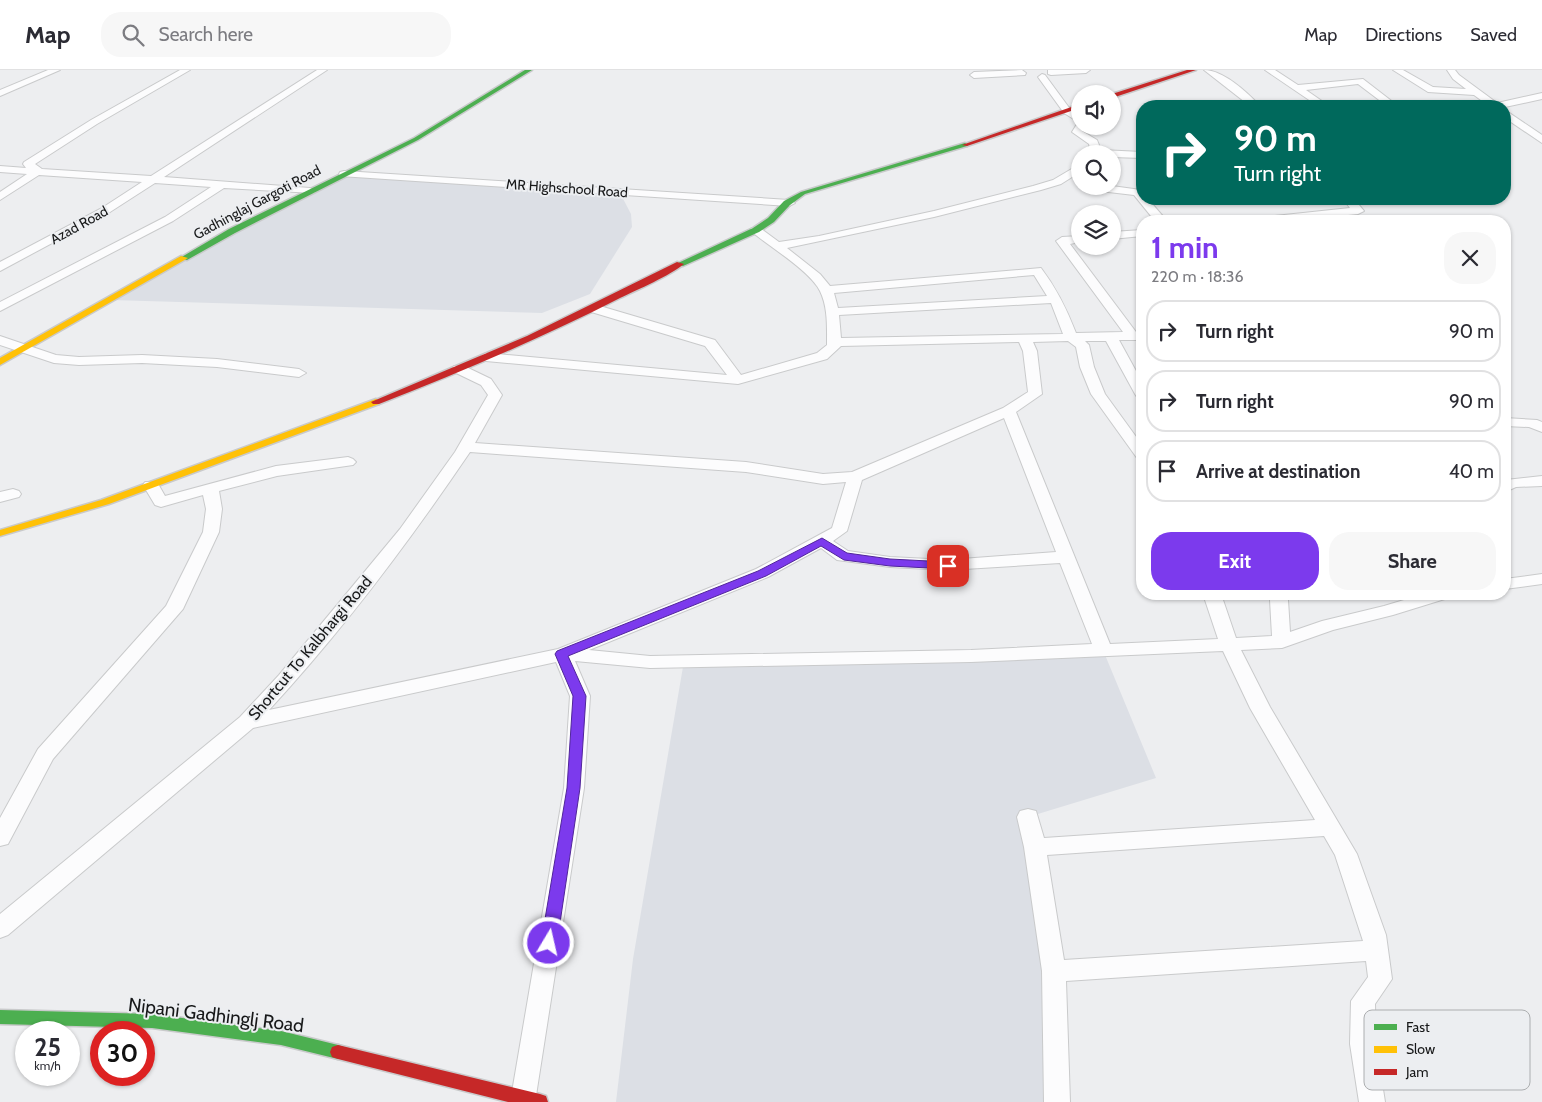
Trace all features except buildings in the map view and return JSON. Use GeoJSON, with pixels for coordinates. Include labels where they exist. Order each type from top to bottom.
{"type":"FeatureCollection","features":[{"type":"Feature","properties":{"kind":"street"},"geometry":{"type":"LineString","coordinates":[[0,94],[56,70]]}},
{"type":"Feature","properties":{"kind":"street"},"geometry":{"type":"LineString","coordinates":[[38,171],[28,164],[94,122],[186,70]]}},
{"type":"Feature","properties":{"kind":"street","name":"Azad Road"},"geometry":{"type":"LineString","coordinates":[[0,267],[106,210],[323,70]]}},
{"type":"Feature","properties":{"kind":"street","name":"Gadhinglaj Gargoti Road"},"geometry":{"type":"LineString","coordinates":[[0,362],[232,231],[416,139],[528,70]]}},
{"type":"Feature","properties":{"kind":"street"},"geometry":{"type":"LineString","coordinates":[[974,75],[991,72],[1047,73],[1086,70]]}},
{"type":"Feature","properties":{"kind":"street"},"geometry":{"type":"LineString","coordinates":[[1121,93],[1193,70]]}},
{"type":"Feature","properties":{"kind":"street"},"geometry":{"type":"LineString","coordinates":[[1208,70],[1248,100]]}},
{"type":"Feature","properties":{"kind":"street"},"geometry":{"type":"LineString","coordinates":[[1269,70],[1315,100]]}},
{"type":"Feature","properties":{"kind":"street"},"geometry":{"type":"LineString","coordinates":[[1397,70],[1430,90],[1475,92]]}},
{"type":"Feature","properties":{"kind":"street"},"geometry":{"type":"LineString","coordinates":[[1451,70],[1456,77],[1487,100]]}},
{"type":"Feature","properties":{"kind":"street"},"geometry":{"type":"LineString","coordinates":[[1047,73],[1067,111],[1071,113]]}},
{"type":"Feature","properties":{"kind":"street"},"geometry":{"type":"LineString","coordinates":[[1298,88],[1360,81],[1385,100]]}},
{"type":"Feature","properties":{"kind":"street"},"geometry":{"type":"LineString","coordinates":[[1511,103],[1542,96]]}},
{"type":"Feature","properties":{"kind":"street"},"geometry":{"type":"LineString","coordinates":[[0,533],[106,502],[459,369],[592,308],[686,261],[756,230],[803,193],[954,149],[1071,109]]}},
{"type":"Feature","properties":{"kind":"street"},"geometry":{"type":"LineString","coordinates":[[1511,117],[1542,140]]}},
{"type":"Feature","properties":{"kind":"street"},"geometry":{"type":"LineString","coordinates":[[1082,135],[1093,142],[1094,145]]}},
{"type":"Feature","properties":{"kind":"street"},"geometry":{"type":"LineString","coordinates":[[1121,154],[1136,155]]}},
{"type":"Feature","properties":{"kind":"street"},"geometry":{"type":"LineString","coordinates":[[0,169],[310,191]]}},
{"type":"Feature","properties":{"kind":"street"},"geometry":{"type":"LineString","coordinates":[[0,197],[38,171]]}},
{"type":"Feature","properties":{"kind":"street"},"geometry":{"type":"LineString","coordinates":[[776,246],[819,239],[952,209],[1057,182],[1071,173]]}},
{"type":"Feature","properties":{"kind":"street","name":"MR Highschool Road"},"geometry":{"type":"LineString","coordinates":[[344,174],[788,203]]}},
{"type":"Feature","properties":{"kind":"street"},"geometry":{"type":"LineString","coordinates":[[0,307],[169,219],[223,184]]}},
{"type":"Feature","properties":{"kind":"street"},"geometry":{"type":"LineString","coordinates":[[1121,190],[1136,192]]}},
{"type":"Feature","properties":{"kind":"street"},"geometry":{"type":"LineString","coordinates":[[1147,205],[1156,215]]}},
{"type":"Feature","properties":{"kind":"street"},"geometry":{"type":"LineString","coordinates":[[1318,215],[1358,211],[1353,205]]}},
{"type":"Feature","properties":{"kind":"street"},"geometry":{"type":"LineString","coordinates":[[486,357],[539,364],[738,380],[822,356],[834,346],[832,312],[827,290],[798,261],[756,230]]}},
{"type":"Feature","properties":{"kind":"street"},"geometry":{"type":"LineString","coordinates":[[1121,235],[1136,234]]}},
{"type":"Feature","properties":{"kind":"street"},"geometry":{"type":"LineString","coordinates":[[1071,240],[1062,241],[1071,252]]}},
{"type":"Feature","properties":{"kind":"street"},"geometry":{"type":"LineString","coordinates":[[1073,255],[1136,334]]}},
{"type":"Feature","properties":{"kind":"street"},"geometry":{"type":"LineString","coordinates":[[827,290],[1036,270],[1047,284],[1055,299],[1071,337],[1082,345],[1087,367],[1098,394],[1136,447]]}},
{"type":"Feature","properties":{"kind":"street"},"geometry":{"type":"LineString","coordinates":[[832,312],[1055,299]]}},
{"type":"Feature","properties":{"kind":"street"},"geometry":{"type":"LineString","coordinates":[[592,308],[710,343],[738,380]]}},
{"type":"Feature","properties":{"kind":"street"},"geometry":{"type":"LineString","coordinates":[[1110,336],[1136,383]]}},
{"type":"Feature","properties":{"kind":"street"},"geometry":{"type":"LineString","coordinates":[[834,342],[1136,336]]}},
{"type":"Feature","properties":{"kind":"street"},"geometry":{"type":"LineString","coordinates":[[465,447],[746,467],[823,479],[855,477],[1008,411],[1035,394],[1030,351],[1024,338]]}},
{"type":"Feature","properties":{"kind":"street"},"geometry":{"type":"LineString","coordinates":[[0,340],[54,359],[79,361],[142,359],[217,363],[299,373]]}},
{"type":"Feature","properties":{"kind":"street"},"geometry":{"type":"LineString","coordinates":[[1128,368],[1136,367]]}},
{"type":"Feature","properties":{"kind":"street","name":"Shortcut To Kalbhargi Road"},"geometry":{"type":"LineString","coordinates":[[0,928],[247,722],[298,665],[406,533],[465,447],[495,395],[486,382],[459,369]]}},
{"type":"Feature","properties":{"kind":"street"},"geometry":{"type":"LineString","coordinates":[[1008,411],[1103,650]]}},
{"type":"Feature","properties":{"kind":"street"},"geometry":{"type":"LineString","coordinates":[[1511,422],[1532,423],[1542,428]]}},
{"type":"Feature","properties":{"kind":"street"},"geometry":{"type":"LineString","coordinates":[[151,484],[161,502],[276,471],[348,462]]}},
{"type":"Feature","properties":{"kind":"street"},"geometry":{"type":"LineString","coordinates":[[247,722],[562,654],[762,573],[839,532],[855,477]]}},
{"type":"Feature","properties":{"kind":"street"},"geometry":{"type":"LineString","coordinates":[[1511,484],[1542,481]]}},
{"type":"Feature","properties":{"kind":"street"},"geometry":{"type":"LineString","coordinates":[[0,838],[45,754],[174,609],[211,532],[214,509],[210,488]]}},
{"type":"Feature","properties":{"kind":"street"},"geometry":{"type":"LineString","coordinates":[[822,541],[844,556],[890,562],[948,566],[1066,557]]}},
{"type":"Feature","properties":{"kind":"street"},"geometry":{"type":"LineString","coordinates":[[1511,583],[1542,579]]}},
{"type":"Feature","properties":{"kind":"street"},"geometry":{"type":"LineString","coordinates":[[1214,600],[1229,644],[1260,708],[1346,854],[1374,935],[1380,979],[1363,1001],[1364,1050]]}},
{"type":"Feature","properties":{"kind":"street"},"geometry":{"type":"LineString","coordinates":[[1279,600],[1282,642]]}},
{"type":"Feature","properties":{"kind":"street"},"geometry":{"type":"LineString","coordinates":[[562,654],[650,662],[971,656],[1282,642],[1328,625],[1387,611],[1423,600]]}},
{"type":"Feature","properties":{"kind":"street"},"geometry":{"type":"LineString","coordinates":[[532,1100],[574,788],[580,696],[562,654]]}},
{"type":"Feature","properties":{"kind":"street"},"geometry":{"type":"LineString","coordinates":[[1028,817],[1035,847],[1054,971],[1057,1102]]}},
{"type":"Feature","properties":{"kind":"street"},"geometry":{"type":"LineString","coordinates":[[1035,847],[1330,827]]}},
{"type":"Feature","properties":{"kind":"street"},"geometry":{"type":"LineString","coordinates":[[1054,971],[1376,950]]}},
{"type":"Feature","properties":{"kind":"street","name":"Nipani Gadhinglj Road"},"geometry":{"type":"LineString","coordinates":[[0,1017],[152,1021],[281,1038],[532,1100]]}},
{"type":"Feature","properties":{"kind":"shaded area"},"geometry":{"type":"Polygon","coordinates":[[[344,174],[619,191],[631,214],[632,227],[590,294],[542,313],[111,300],[344,174]]]}},
{"type":"Feature","properties":{"kind":"shaded area"},"geometry":{"type":"Polygon","coordinates":[[[1103,650],[1156,778],[1028,817],[1057,1102],[616,1102],[633,959],[684,661],[1103,650]]]}},
{"type":"Feature","properties":{"kind":"traffic: fast"},"geometry":{"type":"LineString","coordinates":[[184,258],[232,231],[416,139],[529,70]]}},
{"type":"Feature","properties":{"kind":"traffic: fast"},"geometry":{"type":"LineString","coordinates":[[680,264],[756,230],[771,220],[787,203],[803,193],[965,145]]}},
{"type":"Feature","properties":{"kind":"traffic: fast"},"geometry":{"type":"LineString","coordinates":[[0,1017],[152,1021],[281,1038],[338,1052]]}},
{"type":"Feature","properties":{"kind":"traffic: slow"},"geometry":{"type":"LineString","coordinates":[[0,362],[184,258]]}},
{"type":"Feature","properties":{"kind":"traffic: slow"},"geometry":{"type":"LineString","coordinates":[[0,533],[105,502],[376,402]]}},
{"type":"Feature","properties":{"kind":"traffic: jam"},"geometry":{"type":"LineString","coordinates":[[1121,93],[1193,70]]}},
{"type":"Feature","properties":{"kind":"traffic: jam"},"geometry":{"type":"LineString","coordinates":[[965,145],[1071,109]]}},
{"type":"Feature","properties":{"kind":"traffic: jam"},"geometry":{"type":"LineString","coordinates":[[376,402],[530,338],[680,264]]}},
{"type":"Feature","properties":{"kind":"traffic: jam"},"geometry":{"type":"LineString","coordinates":[[338,1052],[540,1102]]}},
{"type":"Feature","properties":{"kind":"route"},"geometry":{"type":"LineString","coordinates":[[549,943],[574,788],[580,696],[562,654],[762,573],[822,541],[844,556],[890,562],[948,566]]}}]}
